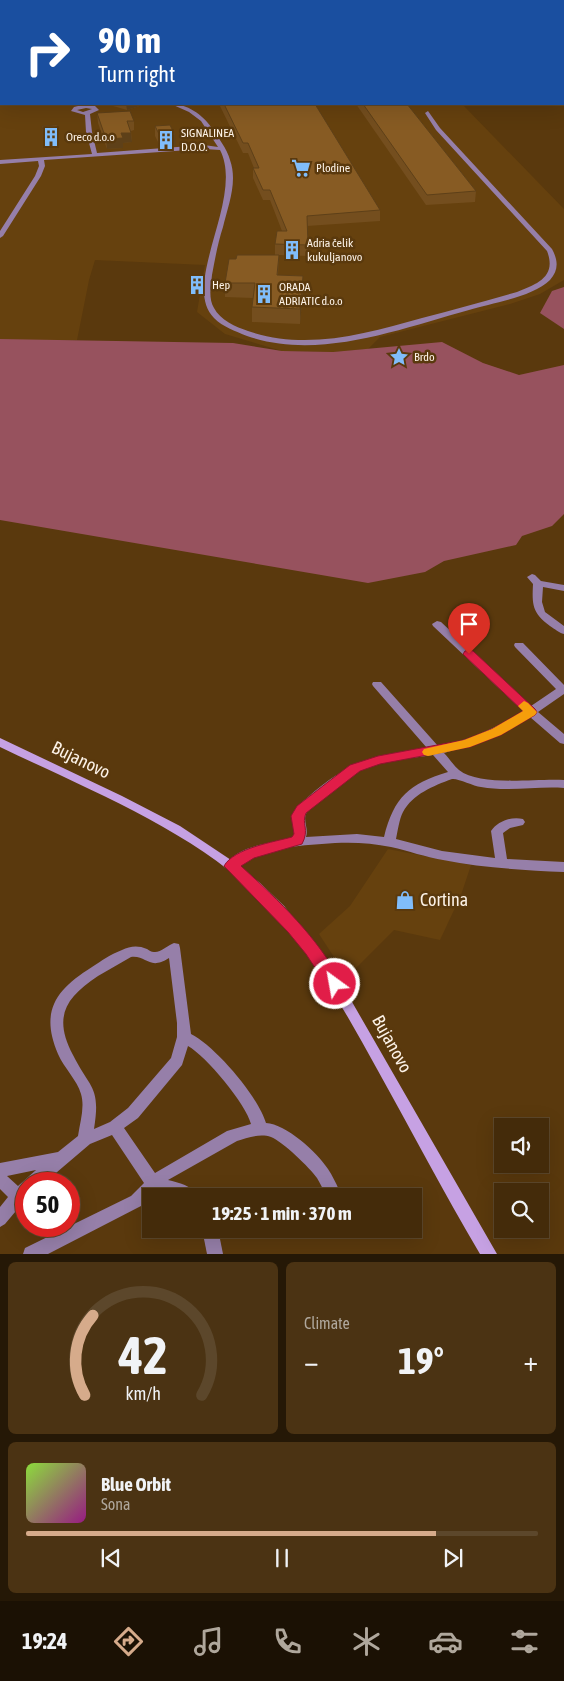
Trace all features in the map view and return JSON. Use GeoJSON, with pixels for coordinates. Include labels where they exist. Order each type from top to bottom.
{"type":"FeatureCollection","features":[{"type":"Feature","properties":{"kind":"main road","name":"Bujanovo"},"geometry":{"type":"LineString","coordinates":[[0,742],[153,818],[231,866],[278,910],[323,965],[355,1016],[450,1188],[489,1254]]}},
{"type":"Feature","properties":{"kind":"street"},"geometry":{"type":"LineString","coordinates":[[175,105],[185,108],[204,120],[228,160],[230,177],[210,273],[208,302],[210,308],[219,318],[233,327],[265,338],[295,342],[342,340],[377,333],[501,298],[537,286],[550,277],[555,267],[555,261],[550,250],[486,177],[438,129],[428,113]]}},
{"type":"Feature","properties":{"kind":"street"},"geometry":{"type":"LineString","coordinates":[[87,114],[95,155]]}},
{"type":"Feature","properties":{"kind":"street"},"geometry":{"type":"LineString","coordinates":[[0,162],[204,147],[222,149]]}},
{"type":"Feature","properties":{"kind":"street"},"geometry":{"type":"LineString","coordinates":[[0,236],[38,176],[42,166],[41,159]]}},
{"type":"Feature","properties":{"kind":"street"},"geometry":{"type":"LineString","coordinates":[[517,212],[528,212]]}},
{"type":"Feature","properties":{"kind":"street"},"geometry":{"type":"LineString","coordinates":[[501,298],[510,304]]}},
{"type":"Feature","properties":{"kind":"street"},"geometry":{"type":"LineString","coordinates":[[342,340],[348,347]]}},
{"type":"Feature","properties":{"kind":"street"},"geometry":{"type":"LineString","coordinates":[[564,588],[535,580],[538,610],[541,616],[564,632]]}},
{"type":"Feature","properties":{"kind":"street"},"geometry":{"type":"LineString","coordinates":[[437,624],[531,712],[564,740]]}},
{"type":"Feature","properties":{"kind":"street"},"geometry":{"type":"LineString","coordinates":[[292,843],[301,834],[298,816],[302,809],[355,768],[378,760],[460,746],[488,736],[531,712],[563,689],[519,645]]}},
{"type":"Feature","properties":{"kind":"street"},"geometry":{"type":"LineString","coordinates":[[377,684],[456,774],[468,781],[486,784],[564,784]]}},
{"type":"Feature","properties":{"kind":"street"},"geometry":{"type":"LineString","coordinates":[[389,842],[397,812],[404,803],[421,788],[436,780],[456,774]]}},
{"type":"Feature","properties":{"kind":"street"},"geometry":{"type":"LineString","coordinates":[[502,863],[497,832],[507,824],[519,822]]}},
{"type":"Feature","properties":{"kind":"street"},"geometry":{"type":"LineString","coordinates":[[231,866],[250,854],[292,843],[334,839],[389,842],[425,853],[502,863],[564,866]]}},
{"type":"Feature","properties":{"kind":"street"},"geometry":{"type":"LineString","coordinates":[[45,1172],[85,1139],[115,1126],[133,1112],[177,1061],[184,1037],[183,1007],[174,948],[160,958],[150,958],[144,951],[138,950],[93,971],[71,987],[58,1006],[56,1027],[64,1053],[88,1094],[90,1103],[85,1139]]}},
{"type":"Feature","properties":{"kind":"street"},"geometry":{"type":"LineString","coordinates":[[184,1037],[196,1043],[213,1058],[252,1107],[260,1129]]}},
{"type":"Feature","properties":{"kind":"street"},"geometry":{"type":"LineString","coordinates":[[115,1126],[154,1184],[171,1188]]}},
{"type":"Feature","properties":{"kind":"street"},"geometry":{"type":"LineString","coordinates":[[31,1254],[136,1201],[164,1174],[183,1162],[232,1136],[260,1129],[273,1130],[302,1151],[324,1174],[330,1188]]}},
{"type":"Feature","properties":{"kind":"street"},"geometry":{"type":"LineString","coordinates":[[0,1170],[61,1158]]}},
{"type":"Feature","properties":{"kind":"street"},"geometry":{"type":"LineString","coordinates":[[0,1179],[15,1189]]}},
{"type":"Feature","properties":{"kind":"street"},"geometry":{"type":"LineString","coordinates":[[0,1219],[15,1201]]}},
{"type":"Feature","properties":{"kind":"street"},"geometry":{"type":"LineString","coordinates":[[212,1238],[215,1254]]}},
{"type":"Feature","properties":{"kind":"shaded area"},"geometry":{"type":"Polygon","coordinates":[[[0,105],[463,105],[564,209],[564,280],[540,294],[510,304],[380,337],[368,349],[333,352],[282,351],[225,334],[197,312],[205,265],[95,260],[77,340],[0,340],[0,105]]]}},
{"type":"Feature","properties":{"kind":"shaded area"},"geometry":{"type":"Polygon","coordinates":[[[564,287],[564,329],[540,313],[552,291],[564,287]]]}},
{"type":"Feature","properties":{"kind":"shaded area"},"geometry":{"type":"Polygon","coordinates":[[[0,339],[233,343],[282,351],[333,352],[442,342],[483,363],[519,375],[564,365],[564,514],[552,526],[522,536],[516,545],[444,561],[425,572],[368,583],[0,520],[0,339]]]}},
{"type":"Feature","properties":{"kind":"shaded area"},"geometry":{"type":"Polygon","coordinates":[[[388,849],[471,865],[461,895],[440,940],[394,930],[347,977],[319,934],[350,906],[388,849]]]}},
{"type":"Feature","properties":{"kind":"building"},"geometry":{"type":"Polygon","coordinates":[[[224,105],[316,105],[380,210],[307,216],[308,245],[275,244],[277,231],[287,231],[270,190],[263,190],[253,168],[259,168],[248,143],[243,143],[224,105]]]}},
{"type":"Feature","properties":{"kind":"building"},"geometry":{"type":"Polygon","coordinates":[[[364,105],[408,105],[476,191],[427,195],[364,105]]]}},
{"type":"Feature","properties":{"kind":"building"},"geometry":{"type":"Polygon","coordinates":[[[130,111],[134,121],[127,121],[131,133],[121,133],[123,138],[106,139],[97,113],[130,111]]]}},
{"type":"Feature","properties":{"kind":"building"},"geometry":{"type":"Polygon","coordinates":[[[57,125],[59,134],[44,135],[42,126],[57,125]]]}},
{"type":"Feature","properties":{"kind":"building"},"geometry":{"type":"Polygon","coordinates":[[[170,125],[175,135],[160,136],[155,126],[170,125]]]}},
{"type":"Feature","properties":{"kind":"building"},"geometry":{"type":"Polygon","coordinates":[[[237,255],[279,255],[277,275],[303,276],[300,309],[252,307],[255,283],[225,283],[229,259],[236,259],[237,255]]]}},
{"type":"Feature","properties":{"kind":"slow traffic"},"geometry":{"type":"LineString","coordinates":[[428,752],[466,744],[497,732],[531,712],[524,706]]}},
{"type":"Feature","properties":{"kind":"place","name":"Oreco d.o.o"},"geometry":{"type":"Point","coordinates":[51,137]}},
{"type":"Feature","properties":{"kind":"place","name":"SIGNALINEA D.O.O."},"geometry":{"type":"Point","coordinates":[166,140]}},
{"type":"Feature","properties":{"kind":"place","name":"Plodine"},"geometry":{"type":"Point","coordinates":[301,168]}},
{"type":"Feature","properties":{"kind":"place","name":"Adria čelik kukuljanovo"},"geometry":{"type":"Point","coordinates":[292,250]}},
{"type":"Feature","properties":{"kind":"place","name":"Hep"},"geometry":{"type":"Point","coordinates":[197,285]}},
{"type":"Feature","properties":{"kind":"place","name":"ORADA ADRIATIC d.o.o"},"geometry":{"type":"Point","coordinates":[264,294]}},
{"type":"Feature","properties":{"kind":"place","name":"Brdo"},"geometry":{"type":"Point","coordinates":[399,357]}},
{"type":"Feature","properties":{"kind":"place","name":"Cortina"},"geometry":{"type":"Point","coordinates":[405,900]}},
{"type":"Feature","properties":{"kind":"route"},"geometry":{"type":"LineString","coordinates":[[335,984],[323,965],[294,928],[262,894],[231,866],[242,857],[297,840],[301,834],[298,816],[302,809],[342,776],[355,768],[378,760],[466,744],[497,732],[531,712],[469,654]]}}]}
